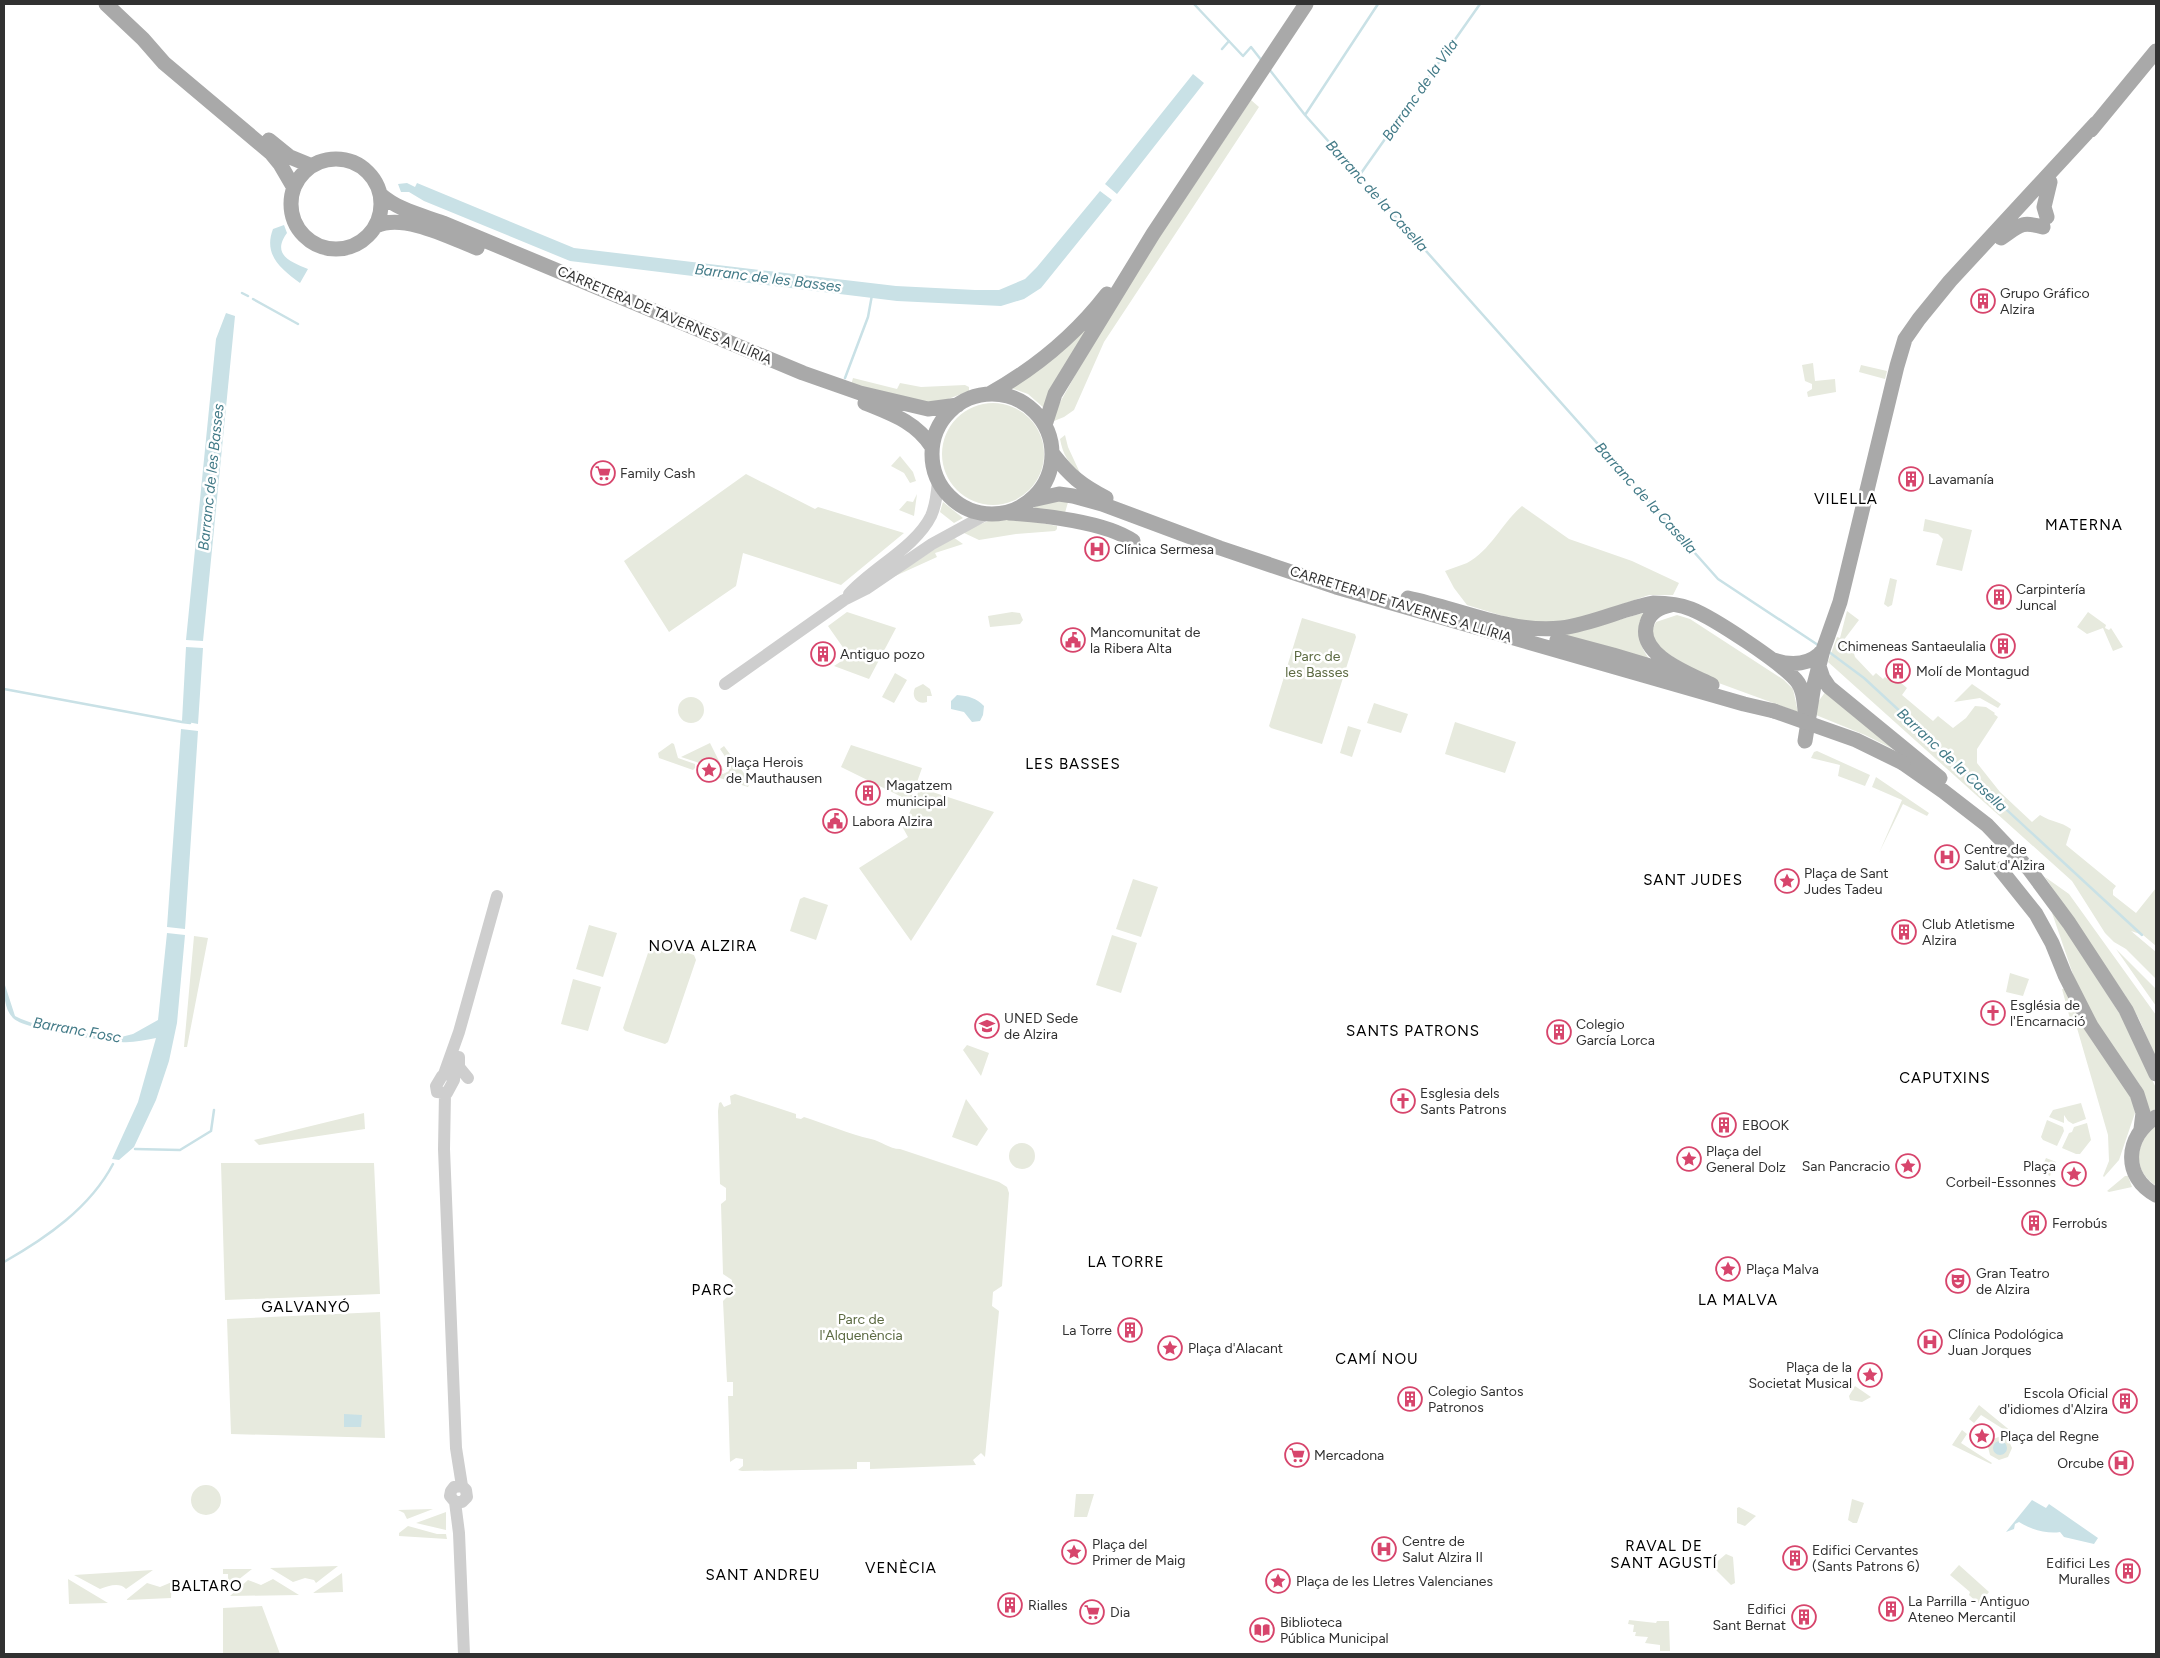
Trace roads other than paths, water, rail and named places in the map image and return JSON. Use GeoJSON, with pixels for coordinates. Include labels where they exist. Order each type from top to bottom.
{"type":"FeatureCollection","features":[{"type":"Feature","properties":{"kind":"main road"},"geometry":{"type":"LineString","coordinates":[[106,4],[143,38],[290,157],[312,166]]}},
{"type":"Feature","properties":{"kind":"main road"},"geometry":{"type":"LineString","coordinates":[[1045,425],[1055,394],[1153,234],[1306,4]]}},
{"type":"Feature","properties":{"kind":"main road"},"geometry":{"type":"LineString","coordinates":[[143,38],[164,63],[271,154],[280,164],[294,188]]}},
{"type":"Feature","properties":{"kind":"main road"},"geometry":{"type":"LineString","coordinates":[[1965,265],[1975,259],[2050,182],[2156,51]]}},
{"type":"Feature","properties":{"kind":"main road"},"geometry":{"type":"LineString","coordinates":[[1812,691],[1798,729],[1799,737],[1812,691],[1819,658],[1840,602],[1900,355],[1909,333],[1965,265],[2096,123]]}},
{"type":"Feature","properties":{"kind":"main road"},"geometry":{"type":"LineString","coordinates":[[332,159],[350,161],[359,165],[372,177],[380,194],[381,210],[376,226],[364,240],[351,247],[331,249],[316,244],[303,235],[293,219],[291,198],[294,188],[305,172],[312,166],[332,159]]}},
{"type":"Feature","properties":{"kind":"main road"},"geometry":{"type":"LineString","coordinates":[[1932,304],[1958,282],[2001,238],[2026,208],[2055,166]]}},
{"type":"Feature","properties":{"kind":"main road"},"geometry":{"type":"LineString","coordinates":[[2045,222],[2044,207],[2050,182]]}},
{"type":"Feature","properties":{"kind":"main road","name":"CARRETERA DE TAVERNES A LLÍRIA"},"geometry":{"type":"LineString","coordinates":[[380,194],[389,202],[403,209],[461,231],[803,373],[860,393],[906,405],[928,409],[958,405]]}},
{"type":"Feature","properties":{"kind":"main road"},"geometry":{"type":"LineString","coordinates":[[2026,208],[2038,209],[2045,222]]}},
{"type":"Feature","properties":{"kind":"main road","name":"CARRETERA DE TAVERNES A LLÍRIA"},"geometry":{"type":"LineString","coordinates":[[376,226],[382,223],[398,222],[447,236],[894,415],[910,422],[920,431],[932,447]]}},
{"type":"Feature","properties":{"kind":"main road"},"geometry":{"type":"LineString","coordinates":[[2001,238],[2019,224],[2045,222]]}},
{"type":"Feature","properties":{"kind":"main road"},"geometry":{"type":"LineString","coordinates":[[1133,541],[1118,532],[1098,527],[1008,513],[987,514],[972,511],[956,503],[938,481],[933,464],[932,447],[940,424],[958,405],[975,397],[989,394],[1017,378],[1060,344],[1100,304],[1153,234]]}},
{"type":"Feature","properties":{"kind":"main road"},"geometry":{"type":"LineString","coordinates":[[989,394],[1006,396],[1022,402],[1035,412],[1045,425],[1050,437],[1053,454],[1047,479],[1032,500],[1008,513]]}},
{"type":"Feature","properties":{"kind":"main road","name":"CARRETERA DE TAVERNES A LLÍRIA"},"geometry":{"type":"LineString","coordinates":[[1053,454],[1066,472],[1079,483],[1106,498],[1220,541],[1449,613],[1613,655],[1712,685],[1746,697],[1774,711]]}},
{"type":"Feature","properties":{"kind":"main road","name":"CARRETERA DE TAVERNES A LLÍRIA"},"geometry":{"type":"LineString","coordinates":[[1032,500],[1059,494],[1102,504],[1220,548],[1336,587],[1774,711],[1856,740],[1903,763],[1965,808]]}},
{"type":"Feature","properties":{"kind":"main road"},"geometry":{"type":"LineString","coordinates":[[1394,596],[1410,598],[1513,625],[1542,629],[1562,628],[1580,624],[1653,603],[1675,605],[1703,615],[1763,654],[1796,680],[1801,690],[1806,710]]}},
{"type":"Feature","properties":{"kind":"main road"},"geometry":{"type":"LineString","coordinates":[[1675,605],[1659,609],[1648,620],[1646,636],[1648,646],[1670,664],[1712,685]]}},
{"type":"Feature","properties":{"kind":"main road"},"geometry":{"type":"LineString","coordinates":[[1763,654],[1775,660],[1788,663],[1819,658]]}},
{"type":"Feature","properties":{"kind":"main road"},"geometry":{"type":"LineString","coordinates":[[1819,658],[1823,678],[1829,687],[1914,755],[1963,799],[2029,869],[2069,923],[2126,1010],[2156,1074]]}},
{"type":"Feature","properties":{"kind":"main road"},"geometry":{"type":"LineString","coordinates":[[1965,808],[1987,825]]}},
{"type":"Feature","properties":{"kind":"main road"},"geometry":{"type":"LineString","coordinates":[[1965,808],[2004,848],[2036,896],[2053,931],[2073,992]]}},
{"type":"Feature","properties":{"kind":"main road"},"geometry":{"type":"LineString","coordinates":[[2000,869],[2036,914],[2052,943],[2073,992],[2092,1029],[2137,1094],[2143,1113],[2141,1129],[2132,1147],[2132,1163],[2138,1180],[2156,1195]]}},
{"type":"Feature","properties":{"kind":"main road"},"geometry":{"type":"LineString","coordinates":[[2141,1129],[2156,1117]]}},
{"type":"Feature","properties":{"kind":"street"},"geometry":{"type":"LineString","coordinates":[[844,600],[861,581],[906,544],[927,523],[934,505],[938,481]]}},
{"type":"Feature","properties":{"kind":"street"},"geometry":{"type":"LineString","coordinates":[[725,684],[844,600],[866,589],[932,544],[987,514]]}},
{"type":"Feature","properties":{"kind":"street"},"geometry":{"type":"LineString","coordinates":[[464,1654],[458,1502],[467,1494],[466,1490],[458,1487],[444,1126],[442,1093],[436,1090],[436,1086],[448,1075],[497,896]]}},
{"type":"Feature","properties":{"kind":"street"},"geometry":{"type":"LineString","coordinates":[[459,1035],[459,1067],[468,1078]]}},
{"type":"Feature","properties":{"kind":"water"},"geometry":{"type":"Polygon","coordinates":[[[1193,74],[1204,83],[1117,194],[1105,184],[1193,74]]]}},
{"type":"Feature","properties":{"kind":"water"},"geometry":{"type":"Polygon","coordinates":[[[407,183],[415,187],[417,183],[574,248],[896,286],[975,290],[999,290],[1025,279],[1100,191],[1112,200],[1041,288],[1024,299],[1001,306],[897,301],[570,261],[424,201],[409,192],[401,192],[398,184],[407,183]]]}},
{"type":"Feature","properties":{"kind":"water"},"geometry":{"type":"Polygon","coordinates":[[[284,225],[287,233],[281,247],[282,252],[285,257],[295,264],[308,269],[300,283],[280,267],[272,254],[270,246],[273,229],[284,225]]]}},
{"type":"Feature","properties":{"kind":"water"},"geometry":{"type":"Polygon","coordinates":[[[226,313],[235,316],[203,641],[186,640],[216,339],[226,313]]]}},
{"type":"Feature","properties":{"kind":"water"},"geometry":{"type":"Polygon","coordinates":[[[186,647],[203,648],[198,724],[182,721],[186,647]]]}},
{"type":"Feature","properties":{"kind":"water"},"geometry":{"type":"Polygon","coordinates":[[[957,695],[972,698],[984,706],[980,721],[972,722],[964,712],[951,709],[951,701],[957,695]]]}},
{"type":"Feature","properties":{"kind":"water"},"geometry":{"type":"Polygon","coordinates":[[[181,729],[198,731],[185,929],[167,927],[181,729]]]}},
{"type":"Feature","properties":{"kind":"water"},"geometry":{"type":"Polygon","coordinates":[[[167,933],[185,935],[177,1023],[169,1061],[156,1100],[134,1147],[119,1160],[112,1159],[138,1102],[156,1038],[130,1042],[112,1041],[64,1034],[20,1022],[13,1018],[8,1010],[5,1001],[4,982],[15,1016],[27,1021],[81,1033],[121,1037],[133,1034],[158,1020],[167,933]]]}},
{"type":"Feature","properties":{"kind":"water"},"geometry":{"type":"Polygon","coordinates":[[[344,1414],[362,1415],[361,1427],[344,1427],[344,1414]]]}},
{"type":"Feature","properties":{"kind":"water"},"geometry":{"type":"Polygon","coordinates":[[[1997,1441],[2003,1441],[2007,1448],[2003,1455],[1997,1455],[1993,1451],[1993,1445],[1997,1441]]]}},
{"type":"Feature","properties":{"kind":"water"},"geometry":{"type":"Polygon","coordinates":[[[2032,1500],[2046,1508],[2049,1504],[2098,1538],[2094,1544],[2064,1537],[2060,1532],[2045,1532],[2034,1529],[2019,1522],[2015,1524],[2014,1529],[2006,1532],[2032,1500]]]}},
{"type":"Feature","properties":{"kind":"waterway","name":"Barranc de la Casella"},"geometry":{"type":"LineString","coordinates":[[1194,4],[1243,56],[1251,47],[1262,61]]}},
{"type":"Feature","properties":{"kind":"waterway"},"geometry":{"type":"LineString","coordinates":[[1305,115],[1378,4]]}},
{"type":"Feature","properties":{"kind":"waterway","name":"Barranc de la Vila"},"geometry":{"type":"LineString","coordinates":[[1359,176],[1480,4]]}},
{"type":"Feature","properties":{"kind":"waterway","name":"Barranc de les Basses"},"geometry":{"type":"LineString","coordinates":[[1222,49],[1229,41]]}},
{"type":"Feature","properties":{"kind":"waterway","name":"Barranc de la Casella"},"geometry":{"type":"LineString","coordinates":[[1269,69],[1305,115],[1718,579],[1818,645]]}},
{"type":"Feature","properties":{"kind":"waterway","name":"Barranc de les Basses"},"geometry":{"type":"LineString","coordinates":[[242,293],[248,296]]}},
{"type":"Feature","properties":{"kind":"waterway"},"geometry":{"type":"LineString","coordinates":[[845,378],[868,317],[872,295]]}},
{"type":"Feature","properties":{"kind":"waterway"},"geometry":{"type":"LineString","coordinates":[[253,299],[298,324]]}},
{"type":"Feature","properties":{"kind":"waterway","name":"Barranc de la Casella"},"geometry":{"type":"LineString","coordinates":[[1829,652],[1864,678],[2142,935]]}},
{"type":"Feature","properties":{"kind":"waterway"},"geometry":{"type":"LineString","coordinates":[[4,689],[182,722],[190,723],[190,721]]}},
{"type":"Feature","properties":{"kind":"waterway"},"geometry":{"type":"LineString","coordinates":[[135,1149],[180,1150],[211,1131],[214,1110]]}},
{"type":"Feature","properties":{"kind":"waterway"},"geometry":{"type":"LineString","coordinates":[[4,1262],[36,1243],[66,1220],[92,1194],[113,1164]]}},
{"type":"Feature","properties":{"kind":"place","name":"Grupo Gráfico Alzira"},"geometry":{"type":"Point","coordinates":[1983,301]}},
{"type":"Feature","properties":{"kind":"place","name":"Family Cash"},"geometry":{"type":"Point","coordinates":[603,473]}},
{"type":"Feature","properties":{"kind":"place","name":"Lavamanía"},"geometry":{"type":"Point","coordinates":[1911,479]}},
{"type":"Feature","properties":{"kind":"place","name":"Clínica Sermesa"},"geometry":{"type":"Point","coordinates":[1097,549]}},
{"type":"Feature","properties":{"kind":"place","name":"Carpintería Juncal"},"geometry":{"type":"Point","coordinates":[1999,597]}},
{"type":"Feature","properties":{"kind":"place","name":"Mancomunitat de la Ribera Alta"},"geometry":{"type":"Point","coordinates":[1073,640]}},
{"type":"Feature","properties":{"kind":"place","name":"Chimeneas Santaeulalia"},"geometry":{"type":"Point","coordinates":[2003,646]}},
{"type":"Feature","properties":{"kind":"place","name":"Antiguo pozo"},"geometry":{"type":"Point","coordinates":[823,654]}},
{"type":"Feature","properties":{"kind":"place","name":"Molí de Montagud"},"geometry":{"type":"Point","coordinates":[1898,671]}},
{"type":"Feature","properties":{"kind":"place","name":"Plaça Herois de Mauthausen"},"geometry":{"type":"Point","coordinates":[709,770]}},
{"type":"Feature","properties":{"kind":"place","name":"Magatzem municipal"},"geometry":{"type":"Point","coordinates":[868,793]}},
{"type":"Feature","properties":{"kind":"place","name":"Labora Alzira"},"geometry":{"type":"Point","coordinates":[835,821]}},
{"type":"Feature","properties":{"kind":"place","name":"Centre de Salut d'Alzira"},"geometry":{"type":"Point","coordinates":[1947,857]}},
{"type":"Feature","properties":{"kind":"place","name":"Plaça de Sant Judes Tadeu"},"geometry":{"type":"Point","coordinates":[1787,881]}},
{"type":"Feature","properties":{"kind":"place","name":"Club Atletisme Alzira"},"geometry":{"type":"Point","coordinates":[1904,932]}},
{"type":"Feature","properties":{"kind":"place","name":"Església de l'Encarnació"},"geometry":{"type":"Point","coordinates":[1993,1013]}},
{"type":"Feature","properties":{"kind":"place","name":"UNED Sede de Alzira"},"geometry":{"type":"Point","coordinates":[987,1026]}},
{"type":"Feature","properties":{"kind":"place","name":"Colegio García Lorca"},"geometry":{"type":"Point","coordinates":[1559,1032]}},
{"type":"Feature","properties":{"kind":"place","name":"Esglesia dels Sants Patrons"},"geometry":{"type":"Point","coordinates":[1403,1101]}},
{"type":"Feature","properties":{"kind":"place","name":"EBOOK"},"geometry":{"type":"Point","coordinates":[1724,1125]}},
{"type":"Feature","properties":{"kind":"place","name":"Plaça del General Dolz"},"geometry":{"type":"Point","coordinates":[1689,1159]}},
{"type":"Feature","properties":{"kind":"place","name":"San Pancracio"},"geometry":{"type":"Point","coordinates":[1908,1166]}},
{"type":"Feature","properties":{"kind":"place","name":"Plaça Corbeil-Essonnes"},"geometry":{"type":"Point","coordinates":[2074,1174]}},
{"type":"Feature","properties":{"kind":"place","name":"Ferrobús"},"geometry":{"type":"Point","coordinates":[2034,1223]}},
{"type":"Feature","properties":{"kind":"place","name":"Plaça Malva"},"geometry":{"type":"Point","coordinates":[1728,1269]}},
{"type":"Feature","properties":{"kind":"place","name":"Gran Teatro de Alzira"},"geometry":{"type":"Point","coordinates":[1958,1281]}},
{"type":"Feature","properties":{"kind":"place","name":"La Torre"},"geometry":{"type":"Point","coordinates":[1130,1330]}},
{"type":"Feature","properties":{"kind":"place","name":"Clínica Podológica Juan Jorques"},"geometry":{"type":"Point","coordinates":[1930,1342]}},
{"type":"Feature","properties":{"kind":"place","name":"Plaça d'Alacant"},"geometry":{"type":"Point","coordinates":[1170,1348]}},
{"type":"Feature","properties":{"kind":"place","name":"Plaça de la Societat Musical"},"geometry":{"type":"Point","coordinates":[1870,1375]}},
{"type":"Feature","properties":{"kind":"place","name":"Colegio Santos Patronos"},"geometry":{"type":"Point","coordinates":[1410,1399]}},
{"type":"Feature","properties":{"kind":"place","name":"Escola Oficial d'idiomes d'Alzira"},"geometry":{"type":"Point","coordinates":[2125,1401]}},
{"type":"Feature","properties":{"kind":"place","name":"Plaça del Regne"},"geometry":{"type":"Point","coordinates":[1982,1436]}},
{"type":"Feature","properties":{"kind":"place","name":"Mercadona"},"geometry":{"type":"Point","coordinates":[1297,1455]}},
{"type":"Feature","properties":{"kind":"place","name":"Orcube"},"geometry":{"type":"Point","coordinates":[2121,1463]}},
{"type":"Feature","properties":{"kind":"place","name":"Centre de Salut Alzira II"},"geometry":{"type":"Point","coordinates":[1384,1549]}},
{"type":"Feature","properties":{"kind":"place","name":"Plaça del Primer de Maig"},"geometry":{"type":"Point","coordinates":[1074,1552]}},
{"type":"Feature","properties":{"kind":"place","name":"Edifici Cervantes (Sants Patrons 6)"},"geometry":{"type":"Point","coordinates":[1795,1558]}},
{"type":"Feature","properties":{"kind":"place","name":"Edifici Les Muralles"},"geometry":{"type":"Point","coordinates":[2128,1571]}},
{"type":"Feature","properties":{"kind":"place","name":"Plaça de les Lletres Valencianes"},"geometry":{"type":"Point","coordinates":[1278,1581]}},
{"type":"Feature","properties":{"kind":"place","name":"Rialles"},"geometry":{"type":"Point","coordinates":[1010,1605]}},
{"type":"Feature","properties":{"kind":"place","name":"La Parrilla - Antiguo Ateneo Mercantil"},"geometry":{"type":"Point","coordinates":[1891,1609]}},
{"type":"Feature","properties":{"kind":"place","name":"Dia"},"geometry":{"type":"Point","coordinates":[1092,1612]}},
{"type":"Feature","properties":{"kind":"place","name":"Edifici Sant Bernat"},"geometry":{"type":"Point","coordinates":[1804,1617]}},
{"type":"Feature","properties":{"kind":"place","name":"Biblioteca Pública Municipal"},"geometry":{"type":"Point","coordinates":[1262,1630]}},
{"type":"Feature","properties":{"kind":"district","name":"VILELLA"},"geometry":{"type":"Point","coordinates":[1846,499]}},
{"type":"Feature","properties":{"kind":"district","name":"MATERNA"},"geometry":{"type":"Point","coordinates":[2084,525]}},
{"type":"Feature","properties":{"kind":"district","name":"LES BASSES"},"geometry":{"type":"Point","coordinates":[1073,764]}},
{"type":"Feature","properties":{"kind":"district","name":"SANT JUDES"},"geometry":{"type":"Point","coordinates":[1693,880]}},
{"type":"Feature","properties":{"kind":"district","name":"NOVA ALZIRA"},"geometry":{"type":"Point","coordinates":[703,946]}},
{"type":"Feature","properties":{"kind":"district","name":"SANTS PATRONS"},"geometry":{"type":"Point","coordinates":[1413,1031]}},
{"type":"Feature","properties":{"kind":"district","name":"CAPUTXINS"},"geometry":{"type":"Point","coordinates":[1945,1078]}},
{"type":"Feature","properties":{"kind":"district","name":"LA TORRE"},"geometry":{"type":"Point","coordinates":[1126,1262]}},
{"type":"Feature","properties":{"kind":"district","name":"PARC"},"geometry":{"type":"Point","coordinates":[713,1290]}},
{"type":"Feature","properties":{"kind":"district","name":"LA MALVA"},"geometry":{"type":"Point","coordinates":[1738,1300]}},
{"type":"Feature","properties":{"kind":"district","name":"GALVANYÓ"},"geometry":{"type":"Point","coordinates":[306,1307]}},
{"type":"Feature","properties":{"kind":"district","name":"CAMÍ NOU"},"geometry":{"type":"Point","coordinates":[1377,1359]}},
{"type":"Feature","properties":{"kind":"district","name":"RAVAL DE SANT AGUSTÍ"},"geometry":{"type":"Point","coordinates":[1664,1554]}},
{"type":"Feature","properties":{"kind":"district","name":"VENÈCIA"},"geometry":{"type":"Point","coordinates":[901,1568]}},
{"type":"Feature","properties":{"kind":"district","name":"SANT ANDREU"},"geometry":{"type":"Point","coordinates":[763,1575]}},
{"type":"Feature","properties":{"kind":"district","name":"BALTARO"},"geometry":{"type":"Point","coordinates":[207,1586]}},
{"type":"Feature","properties":{"kind":"park label","name":"Parc de les Basses"},"geometry":{"type":"Point","coordinates":[1317,664]}},
{"type":"Feature","properties":{"kind":"park label","name":"Parc de l'Alquenència"},"geometry":{"type":"Point","coordinates":[861,1328]}},
{"type":"Feature","properties":{"kind":"water label","name":"Barranc Fosc"},"geometry":{"type":"Point","coordinates":[77,1030]}}]}
